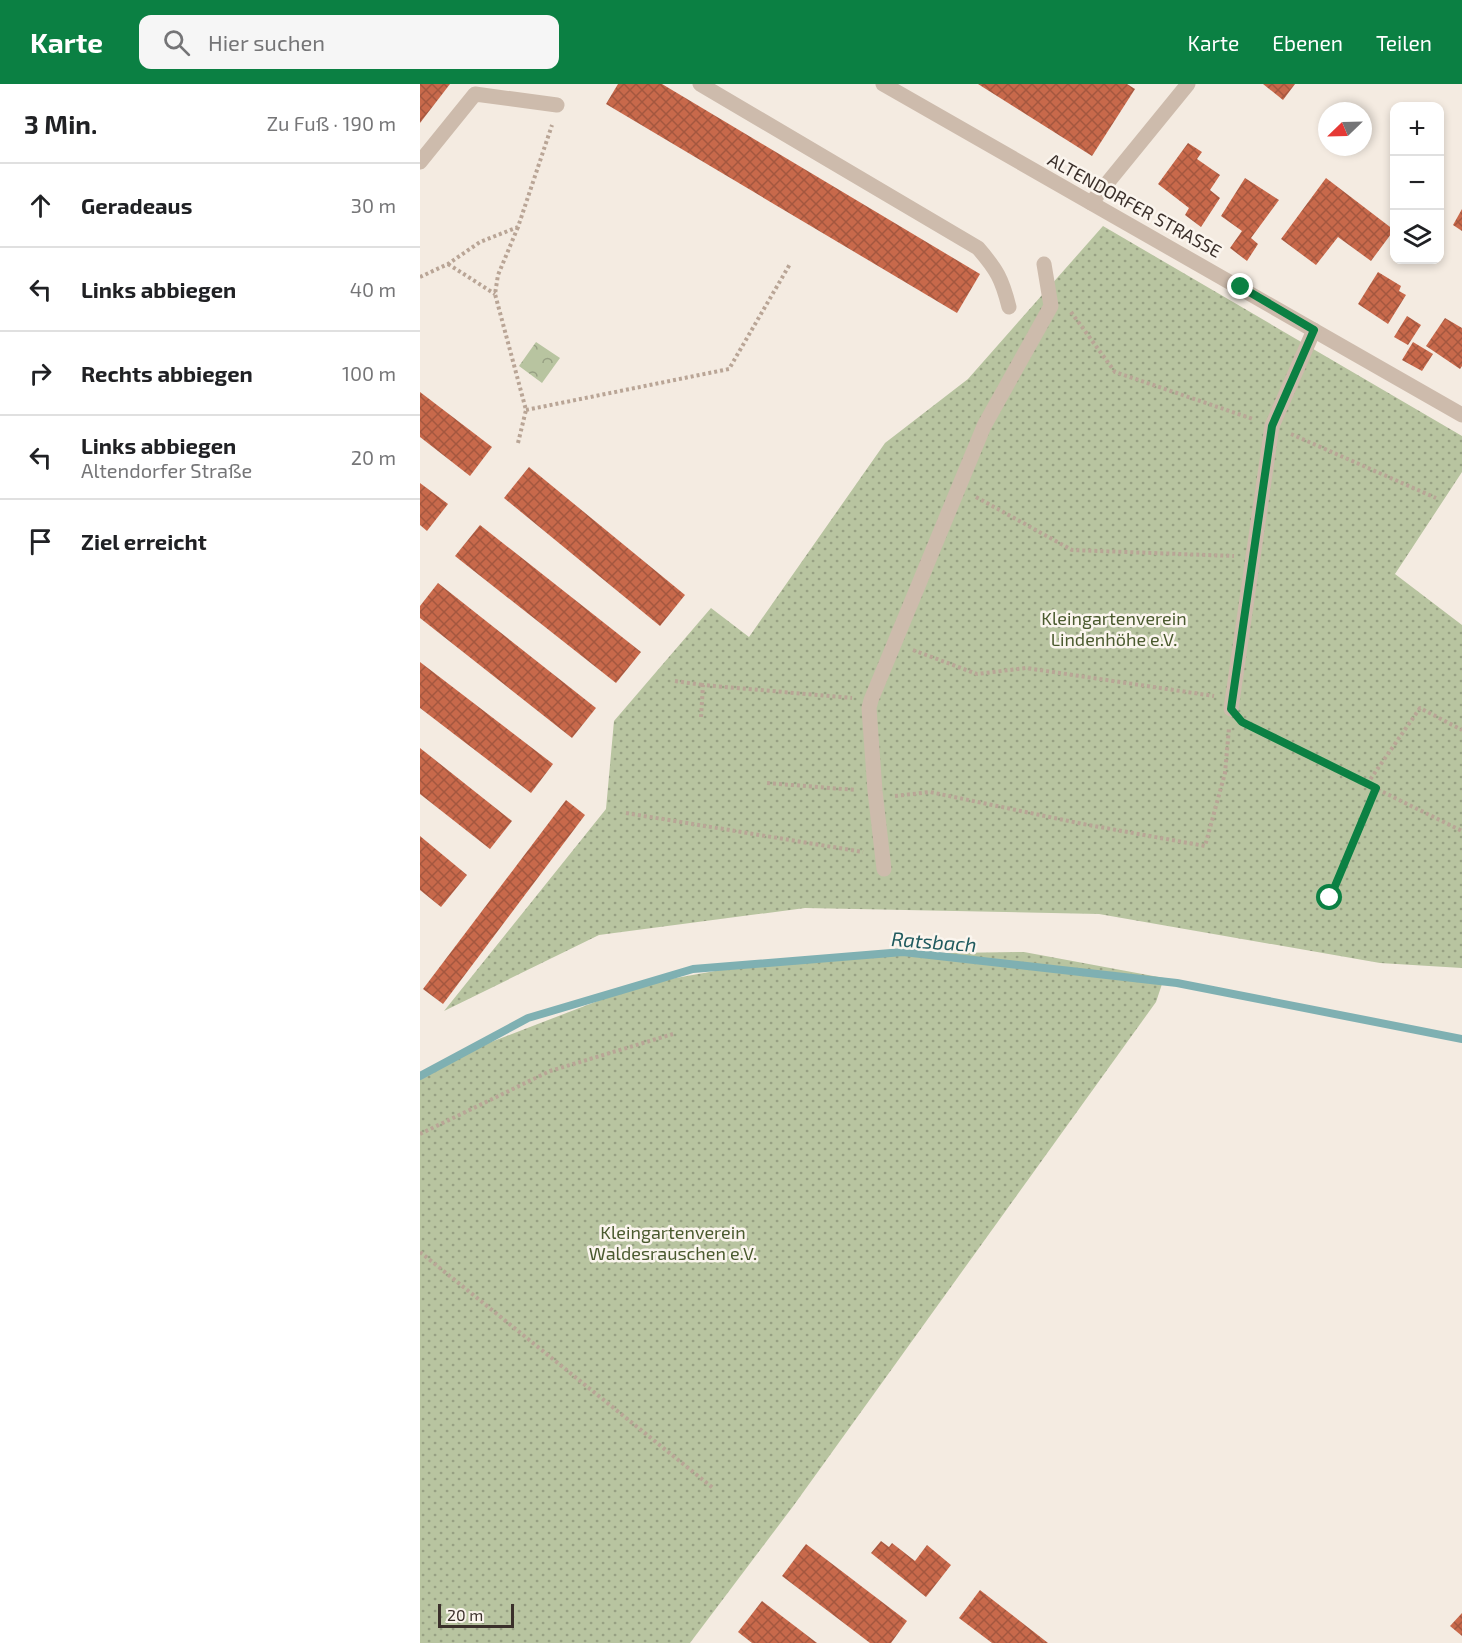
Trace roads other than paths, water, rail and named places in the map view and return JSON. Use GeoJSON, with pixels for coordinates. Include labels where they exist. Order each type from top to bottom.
{"type":"FeatureCollection","features":[{"type":"Feature","properties":{"kind":"street"},"geometry":{"type":"LineString","coordinates":[[700,84],[978,248],[993,265],[1003,282],[1009,307]]}},
{"type":"Feature","properties":{"kind":"street","name":"ALTENDORFER STRASSE"},"geometry":{"type":"LineString","coordinates":[[883,84],[1462,415]]}},
{"type":"Feature","properties":{"kind":"street"},"geometry":{"type":"LineString","coordinates":[[1091,203],[1188,84]]}},
{"type":"Feature","properties":{"kind":"street"},"geometry":{"type":"LineString","coordinates":[[420,162],[475,94],[557,105]]}},
{"type":"Feature","properties":{"kind":"street"},"geometry":{"type":"LineString","coordinates":[[883,862],[875,794],[869,708],[871,700],[984,426],[1051,306],[1044,264]]}},
{"type":"Feature","properties":{"kind":"street"},"geometry":{"type":"LineString","coordinates":[[1232,704],[1272,426],[1314,330]]}},
{"type":"Feature","properties":{"kind":"waterway","name":"Ratsbach"},"geometry":{"type":"LineString","coordinates":[[420,1076],[528,1018],[693,969],[903,952],[1177,983],[1462,1039]]}},
{"type":"Feature","properties":{"kind":"park label","name":"Kleingartenverein Lindenhöhe e.V."},"geometry":{"type":"Point","coordinates":[1114,628]}},
{"type":"Feature","properties":{"kind":"park label","name":"Kleingartenverein Waldesrauschen e.V."},"geometry":{"type":"Point","coordinates":[673,1242]}}]}
